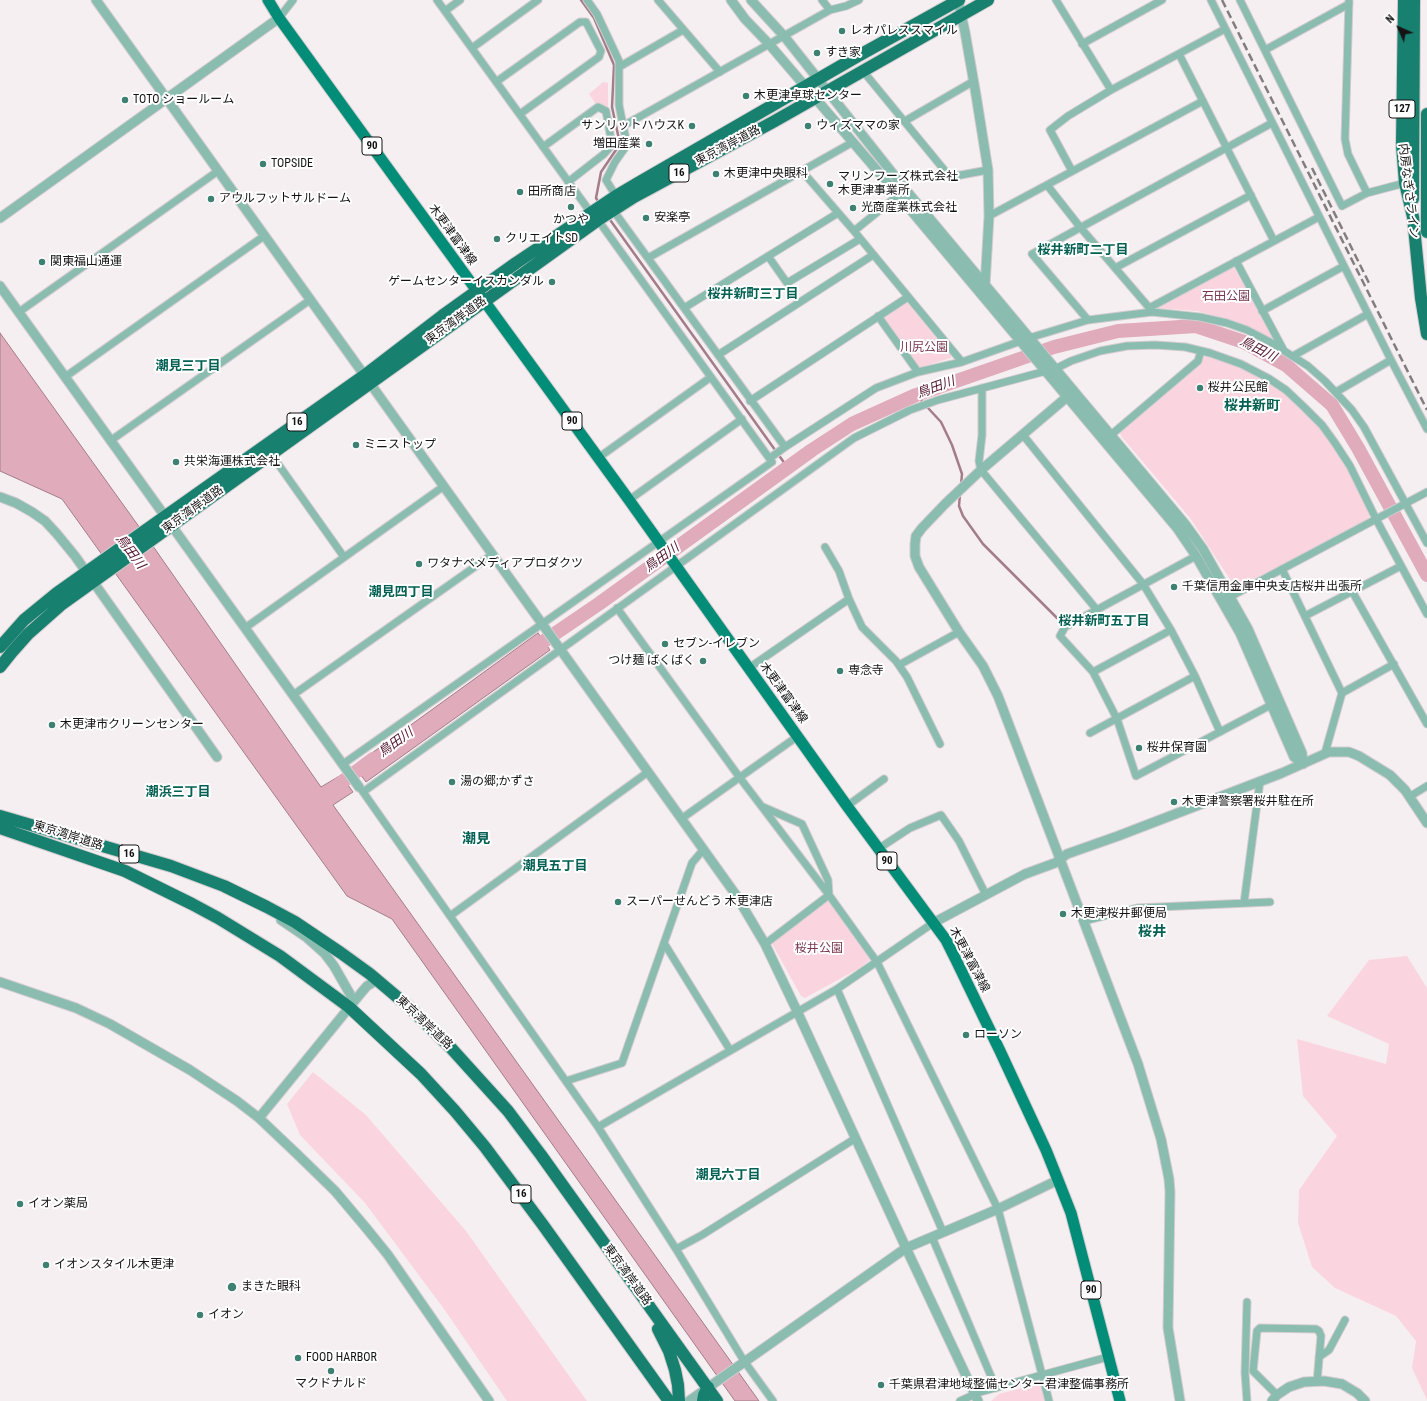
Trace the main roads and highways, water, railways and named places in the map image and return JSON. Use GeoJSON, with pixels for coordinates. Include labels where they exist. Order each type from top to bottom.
{"type":"FeatureCollection","features":[{"type":"Feature","properties":{"kind":"highway","name":"東京湾岸道路"},"geometry":{"type":"LineString","coordinates":[[0,648],[16,628],[33,612],[89,577],[368,379],[481,296],[594,216],[616,196],[958,0]]}},
{"type":"Feature","properties":{"kind":"highway","name":"東京湾岸道路"},"geometry":{"type":"LineString","coordinates":[[594,216],[614,210],[815,99],[988,0]]}},
{"type":"Feature","properties":{"kind":"highway","name":"内房なぎさライン"},"geometry":{"type":"LineString","coordinates":[[1404,0],[1402,145],[1405,183],[1413,217],[1421,298],[1427,334]]}},
{"type":"Feature","properties":{"kind":"highway","name":"127"},"geometry":{"type":"LineString","coordinates":[[1413,217],[1414,0]]}},
{"type":"Feature","properties":{"kind":"highway","name":"内房なぎさライン"},"geometry":{"type":"LineString","coordinates":[[1427,114],[1427,232]]}},
{"type":"Feature","properties":{"kind":"highway","name":"東京湾岸道路"},"geometry":{"type":"LineString","coordinates":[[168,521],[271,454],[368,379]]}},
{"type":"Feature","properties":{"kind":"highway","name":"東京湾岸道路"},"geometry":{"type":"LineString","coordinates":[[0,667],[36,626],[89,577]]}},
{"type":"Feature","properties":{"kind":"highway","name":"東京湾岸道路"},"geometry":{"type":"LineString","coordinates":[[0,816],[181,870],[219,884],[278,912],[317,936],[377,980],[409,1007],[446,1043],[497,1098],[541,1155],[717,1401]]}},
{"type":"Feature","properties":{"kind":"highway","name":"東京湾岸道路"},"geometry":{"type":"LineString","coordinates":[[0,828],[124,871],[192,904],[280,956],[349,1007],[421,1074],[480,1141],[526,1202],[669,1401]]}},
{"type":"Feature","properties":{"kind":"highway"},"geometry":{"type":"LineString","coordinates":[[623,1269],[669,1351],[675,1370],[679,1401]]}},
{"type":"Feature","properties":{"kind":"highway"},"geometry":{"type":"LineString","coordinates":[[703,1401],[708,1387]]}},
{"type":"Feature","properties":{"kind":"main road","name":"木更津富津線"},"geometry":{"type":"LineString","coordinates":[[268,0],[279,18],[676,565],[847,806],[946,940],[1043,1144],[1071,1213],[1120,1401]]}},
{"type":"Feature","properties":{"kind":"water"},"geometry":{"type":"Polygon","coordinates":[[[0,333],[155,549],[321,787],[341,775],[353,792],[333,805],[759,1401],[735,1401],[392,919],[347,896],[62,499],[0,471],[0,333]]]}},
{"type":"Feature","properties":{"kind":"water"},"geometry":{"type":"Polygon","coordinates":[[[538,633],[550,650],[366,782],[354,766],[538,633]]]}},
{"type":"Feature","properties":{"kind":"waterway"},"geometry":{"type":"LineString","coordinates":[[581,0],[594,18],[614,65],[612,107],[620,144],[601,172],[596,198],[599,203]]}},
{"type":"Feature","properties":{"kind":"waterway"},"geometry":{"type":"LineString","coordinates":[[608,217],[788,468]]}},
{"type":"Feature","properties":{"kind":"waterway","name":"鳥田川"},"geometry":{"type":"LineString","coordinates":[[528,652],[600,603],[812,450],[852,424],[916,395],[1054,347],[1118,331],[1196,326],[1244,342],[1286,365],[1332,405],[1358,448],[1427,575]]}},
{"type":"Feature","properties":{"kind":"waterway"},"geometry":{"type":"LineString","coordinates":[[916,395],[941,422],[952,445],[962,474],[961,485]]}},
{"type":"Feature","properties":{"kind":"waterway"},"geometry":{"type":"LineString","coordinates":[[960,494],[959,506],[963,516],[983,544],[1057,618]]}},
{"type":"Feature","properties":{"kind":"waterway","name":"鳥田川"},"geometry":{"type":"LineString","coordinates":[[330,791],[373,759]]}},
{"type":"Feature","properties":{"kind":"railway"},"geometry":{"type":"LineString","coordinates":[[1222,0],[1427,410]]}},
{"type":"Feature","properties":{"kind":"railway"},"geometry":{"type":"LineString","coordinates":[[1312,168],[1369,283]]}},
{"type":"Feature","properties":{"kind":"place","name":"レオパレススマイル"},"geometry":{"type":"Point","coordinates":[842,31]}},
{"type":"Feature","properties":{"kind":"place","name":"すき家"},"geometry":{"type":"Point","coordinates":[817,53]}},
{"type":"Feature","properties":{"kind":"place","name":"木更津卓球センター"},"geometry":{"type":"Point","coordinates":[746,96]}},
{"type":"Feature","properties":{"kind":"place","name":"TOTO ショールーム"},"geometry":{"type":"Point","coordinates":[125,100]}},
{"type":"Feature","properties":{"kind":"place","name":"サンリットハウスK"},"geometry":{"type":"Point","coordinates":[692,126]}},
{"type":"Feature","properties":{"kind":"place","name":"ウィズママの家"},"geometry":{"type":"Point","coordinates":[808,126]}},
{"type":"Feature","properties":{"kind":"place","name":"増田産業"},"geometry":{"type":"Point","coordinates":[649,144]}},
{"type":"Feature","properties":{"kind":"place","name":"TOPSIDE"},"geometry":{"type":"Point","coordinates":[263,164]}},
{"type":"Feature","properties":{"kind":"place","name":"木更津中央眼科"},"geometry":{"type":"Point","coordinates":[716,174]}},
{"type":"Feature","properties":{"kind":"place","name":"マリンフーズ株式会社 木更津事業所"},"geometry":{"type":"Point","coordinates":[830,184]}},
{"type":"Feature","properties":{"kind":"place","name":"田所商店"},"geometry":{"type":"Point","coordinates":[520,192]}},
{"type":"Feature","properties":{"kind":"place","name":"アウルフットサルドーム"},"geometry":{"type":"Point","coordinates":[211,199]}},
{"type":"Feature","properties":{"kind":"place","name":"かつや"},"geometry":{"type":"Point","coordinates":[571,207]}},
{"type":"Feature","properties":{"kind":"place","name":"光商産業株式会社"},"geometry":{"type":"Point","coordinates":[853,208]}},
{"type":"Feature","properties":{"kind":"place","name":"安楽亭"},"geometry":{"type":"Point","coordinates":[646,218]}},
{"type":"Feature","properties":{"kind":"place","name":"クリエイトSD"},"geometry":{"type":"Point","coordinates":[497,239]}},
{"type":"Feature","properties":{"kind":"place","name":"関東福山通運"},"geometry":{"type":"Point","coordinates":[42,262]}},
{"type":"Feature","properties":{"kind":"place","name":"ゲームセンターイスカンダル"},"geometry":{"type":"Point","coordinates":[552,282]}},
{"type":"Feature","properties":{"kind":"place","name":"桜井公民館"},"geometry":{"type":"Point","coordinates":[1200,388]}},
{"type":"Feature","properties":{"kind":"place","name":"ミニストップ"},"geometry":{"type":"Point","coordinates":[356,445]}},
{"type":"Feature","properties":{"kind":"place","name":"共栄海運株式会社"},"geometry":{"type":"Point","coordinates":[176,462]}},
{"type":"Feature","properties":{"kind":"place","name":"ワタナベメディアプロダクツ"},"geometry":{"type":"Point","coordinates":[419,564]}},
{"type":"Feature","properties":{"kind":"place","name":"千葉信用金庫中央支店桜井出張所"},"geometry":{"type":"Point","coordinates":[1174,587]}},
{"type":"Feature","properties":{"kind":"place","name":"セブン-イレブン"},"geometry":{"type":"Point","coordinates":[665,644]}},
{"type":"Feature","properties":{"kind":"place","name":"つけ麺 ばくばく"},"geometry":{"type":"Point","coordinates":[703,661]}},
{"type":"Feature","properties":{"kind":"place","name":"専念寺"},"geometry":{"type":"Point","coordinates":[840,671]}},
{"type":"Feature","properties":{"kind":"place","name":"木更津市クリーンセンター"},"geometry":{"type":"Point","coordinates":[52,725]}},
{"type":"Feature","properties":{"kind":"place","name":"桜井保育園"},"geometry":{"type":"Point","coordinates":[1139,748]}},
{"type":"Feature","properties":{"kind":"place","name":"湯の郷;かずさ"},"geometry":{"type":"Point","coordinates":[452,782]}},
{"type":"Feature","properties":{"kind":"place","name":"木更津警察署桜井駐在所"},"geometry":{"type":"Point","coordinates":[1174,802]}},
{"type":"Feature","properties":{"kind":"place","name":"スーパーせんどう 木更津店"},"geometry":{"type":"Point","coordinates":[618,902]}},
{"type":"Feature","properties":{"kind":"place","name":"木更津桜井郵便局"},"geometry":{"type":"Point","coordinates":[1063,914]}},
{"type":"Feature","properties":{"kind":"place","name":"ローソン"},"geometry":{"type":"Point","coordinates":[966,1035]}},
{"type":"Feature","properties":{"kind":"place","name":"イオン薬局"},"geometry":{"type":"Point","coordinates":[20,1204]}},
{"type":"Feature","properties":{"kind":"place","name":"イオンスタイル木更津"},"geometry":{"type":"Point","coordinates":[46,1265]}},
{"type":"Feature","properties":{"kind":"place","name":"まきた眼科"},"geometry":{"type":"Point","coordinates":[232,1287]}},
{"type":"Feature","properties":{"kind":"place","name":"イオン"},"geometry":{"type":"Point","coordinates":[200,1315]}},
{"type":"Feature","properties":{"kind":"place","name":"FOOD HARBOR"},"geometry":{"type":"Point","coordinates":[298,1358]}},
{"type":"Feature","properties":{"kind":"place","name":"マクドナルド"},"geometry":{"type":"Point","coordinates":[331,1371]}},
{"type":"Feature","properties":{"kind":"place","name":"千葉県君津地域整備センター君津整備事務所"},"geometry":{"type":"Point","coordinates":[881,1385]}},
{"type":"Feature","properties":{"kind":"district","name":"桜井新町二丁目"},"geometry":{"type":"Point","coordinates":[1083,251]}},
{"type":"Feature","properties":{"kind":"district","name":"桜井新町三丁目"},"geometry":{"type":"Point","coordinates":[753,295]}},
{"type":"Feature","properties":{"kind":"district","name":"潮見三丁目"},"geometry":{"type":"Point","coordinates":[188,367]}},
{"type":"Feature","properties":{"kind":"district","name":"桜井新町"},"geometry":{"type":"Point","coordinates":[1252,406]}},
{"type":"Feature","properties":{"kind":"district","name":"潮見四丁目"},"geometry":{"type":"Point","coordinates":[401,593]}},
{"type":"Feature","properties":{"kind":"district","name":"桜井新町五丁目"},"geometry":{"type":"Point","coordinates":[1104,622]}},
{"type":"Feature","properties":{"kind":"district","name":"潮浜三丁目"},"geometry":{"type":"Point","coordinates":[178,793]}},
{"type":"Feature","properties":{"kind":"district","name":"潮見"},"geometry":{"type":"Point","coordinates":[476,839]}},
{"type":"Feature","properties":{"kind":"district","name":"潮見五丁目"},"geometry":{"type":"Point","coordinates":[555,867]}},
{"type":"Feature","properties":{"kind":"district","name":"桜井"},"geometry":{"type":"Point","coordinates":[1152,932]}},
{"type":"Feature","properties":{"kind":"district","name":"潮見六丁目"},"geometry":{"type":"Point","coordinates":[728,1176]}},
{"type":"Feature","properties":{"kind":"park label","name":"石田公園"},"geometry":{"type":"Point","coordinates":[1226,297]}},
{"type":"Feature","properties":{"kind":"park label","name":"川尻公園"},"geometry":{"type":"Point","coordinates":[924,348]}},
{"type":"Feature","properties":{"kind":"park label","name":"桜井公園"},"geometry":{"type":"Point","coordinates":[819,949]}}]}
